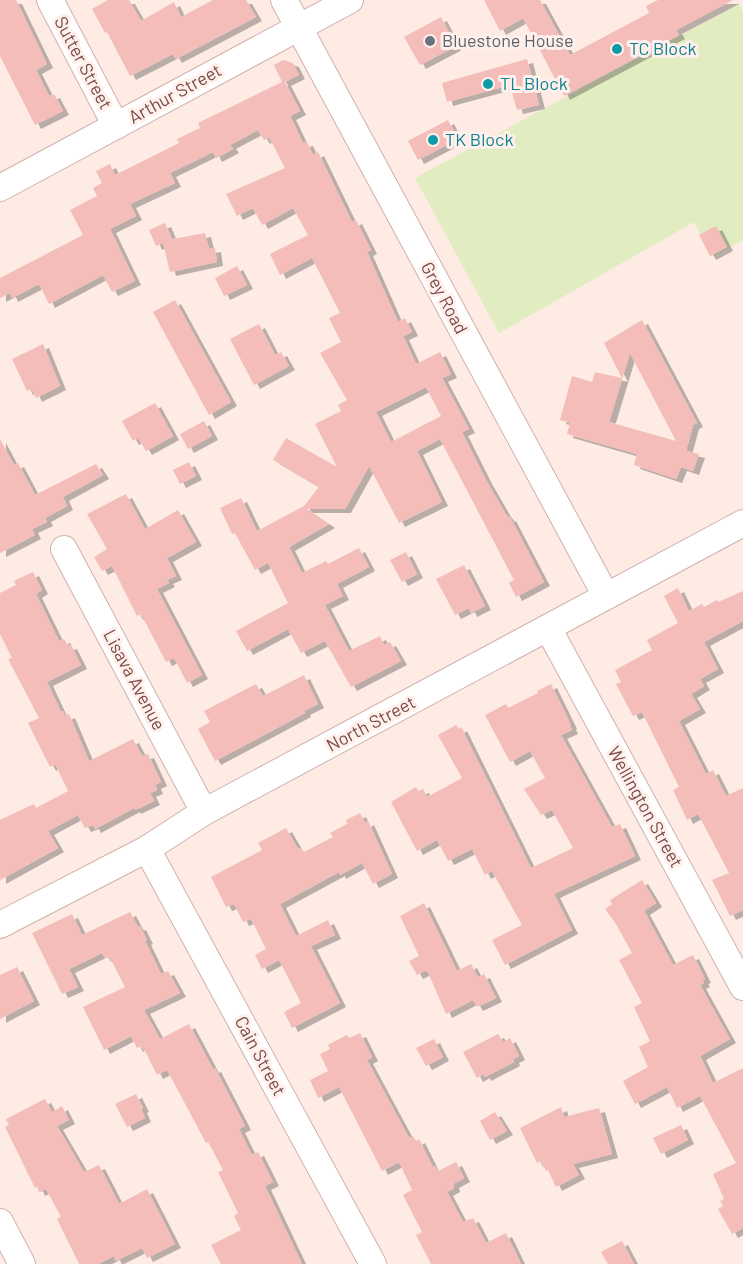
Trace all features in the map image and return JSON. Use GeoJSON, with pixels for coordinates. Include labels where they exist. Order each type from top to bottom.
{"type":"FeatureCollection","features":[{"type":"Feature","properties":{"kind":"street","name":"Sutter Street"},"geometry":{"type":"LineString","coordinates":[[50,0],[116,126]]}},
{"type":"Feature","properties":{"kind":"street","name":"Grey Road"},"geometry":{"type":"LineString","coordinates":[[284,0],[606,596]]}},
{"type":"Feature","properties":{"kind":"street","name":"Arthur Street"},"geometry":{"type":"LineString","coordinates":[[0,188],[350,0]]}},
{"type":"Feature","properties":{"kind":"street","name":"North Street"},"geometry":{"type":"LineString","coordinates":[[0,925],[147,849],[204,812],[743,523]]}},
{"type":"Feature","properties":{"kind":"street","name":"Lisava Avenue"},"geometry":{"type":"LineString","coordinates":[[64,549],[204,812]]}},
{"type":"Feature","properties":{"kind":"street","name":"Wellington Street"},"geometry":{"type":"LineString","coordinates":[[548,628],[743,987]]}},
{"type":"Feature","properties":{"kind":"street","name":"Cain Street"},"geometry":{"type":"LineString","coordinates":[[147,849],[373,1264]]}},
{"type":"Feature","properties":{"kind":"street"},"geometry":{"type":"LineString","coordinates":[[0,1222],[22,1264]]}},
{"type":"Feature","properties":{"kind":"green space"},"geometry":{"type":"Polygon","coordinates":[[[739,4],[743,12],[743,240],[712,257],[694,222],[499,333],[415,178],[739,4]]]}},
{"type":"Feature","properties":{"kind":"building"},"geometry":{"type":"Polygon","coordinates":[[[0,0],[16,0],[47,64],[36,70],[49,96],[54,94],[63,111],[35,125],[0,56],[0,0]]]}},
{"type":"Feature","properties":{"kind":"building"},"geometry":{"type":"Polygon","coordinates":[[[108,0],[129,0],[141,21],[174,2],[181,17],[213,0],[246,0],[256,17],[176,59],[173,54],[130,76],[92,9],[108,0]]]}},
{"type":"Feature","properties":{"kind":"building"},"geometry":{"type":"Polygon","coordinates":[[[484,0],[540,0],[570,55],[649,13],[646,6],[658,0],[733,0],[676,30],[679,35],[564,96],[523,18],[500,31],[484,0]]]}},
{"type":"Feature","properties":{"kind":"building","name":"Bluestone House"},"geometry":{"type":"Polygon","coordinates":[[[441,17],[456,46],[420,65],[404,37],[441,17]]]}},
{"type":"Feature","properties":{"kind":"building","name":"TL Block"},"geometry":{"type":"Polygon","coordinates":[[[527,59],[539,105],[517,110],[510,85],[447,102],[442,83],[527,59]]]}},
{"type":"Feature","properties":{"kind":"building"},"geometry":{"type":"Polygon","coordinates":[[[283,60],[293,63],[299,75],[285,82],[300,111],[290,116],[303,143],[307,142],[313,155],[318,152],[352,222],[356,220],[371,250],[367,252],[398,322],[405,318],[412,332],[403,336],[416,364],[440,352],[451,374],[442,378],[469,429],[462,432],[486,480],[505,513],[510,517],[544,582],[516,597],[509,583],[514,580],[440,439],[417,451],[442,502],[399,523],[369,466],[345,509],[307,509],[329,524],[289,547],[302,573],[326,561],[328,564],[359,548],[369,567],[337,584],[343,596],[325,605],[349,651],[380,636],[384,645],[390,642],[401,661],[351,687],[325,641],[301,653],[288,629],[247,651],[236,631],[288,603],[268,563],[255,570],[235,533],[232,534],[220,508],[241,498],[257,531],[304,506],[319,487],[273,460],[286,438],[337,467],[315,424],[341,411],[338,405],[347,400],[320,353],[341,342],[329,318],[340,313],[312,258],[280,275],[270,254],[308,235],[293,208],[262,225],[253,208],[237,216],[226,194],[285,168],[269,137],[264,140],[258,130],[230,145],[233,149],[216,158],[213,152],[170,173],[175,183],[130,204],[136,216],[110,229],[135,281],[112,292],[103,275],[49,304],[39,284],[12,298],[10,293],[0,298],[0,278],[83,235],[70,210],[97,196],[93,188],[102,183],[96,171],[110,164],[115,175],[179,143],[177,139],[200,128],[198,123],[282,82],[274,65],[283,60]],[[426,387],[376,412],[391,442],[441,416],[426,387]]]}},
{"type":"Feature","properties":{"kind":"building","name":"TK Block"},"geometry":{"type":"Polygon","coordinates":[[[448,120],[458,139],[418,160],[408,141],[448,120]]]}},
{"type":"Feature","properties":{"kind":"building"},"geometry":{"type":"Polygon","coordinates":[[[165,223],[172,239],[168,240],[205,233],[209,249],[215,248],[217,262],[170,272],[163,243],[156,246],[149,230],[165,223]]]}},
{"type":"Feature","properties":{"kind":"building"},"geometry":{"type":"Polygon","coordinates":[[[716,226],[727,247],[710,256],[699,235],[716,226]]]}},
{"type":"Feature","properties":{"kind":"building"},"geometry":{"type":"Polygon","coordinates":[[[237,266],[247,285],[224,296],[215,278],[237,266]]]}},
{"type":"Feature","properties":{"kind":"building"},"geometry":{"type":"Polygon","coordinates":[[[175,300],[231,402],[209,415],[153,312],[175,300]]]}},
{"type":"Feature","properties":{"kind":"building"},"geometry":{"type":"Polygon","coordinates":[[[642,320],[697,423],[693,425],[686,451],[699,454],[693,471],[681,467],[676,479],[634,465],[637,454],[567,434],[570,423],[560,420],[572,376],[592,382],[595,372],[622,378],[604,343],[642,320]],[[630,353],[609,422],[676,441],[630,353]]]}},
{"type":"Feature","properties":{"kind":"building"},"geometry":{"type":"Polygon","coordinates":[[[259,324],[275,355],[281,352],[289,366],[254,385],[230,339],[259,324]]]}},
{"type":"Feature","properties":{"kind":"building"},"geometry":{"type":"Polygon","coordinates":[[[43,344],[60,386],[36,398],[32,389],[27,391],[12,359],[43,344]]]}},
{"type":"Feature","properties":{"kind":"building"},"geometry":{"type":"Polygon","coordinates":[[[155,403],[173,436],[146,451],[138,438],[133,441],[122,421],[155,403]]]}},
{"type":"Feature","properties":{"kind":"building"},"geometry":{"type":"Polygon","coordinates":[[[204,421],[212,436],[188,449],[180,434],[204,421]]]}},
{"type":"Feature","properties":{"kind":"building"},"geometry":{"type":"Polygon","coordinates":[[[0,439],[14,465],[18,463],[35,495],[96,464],[103,475],[63,497],[67,506],[45,518],[47,522],[32,529],[35,535],[0,553],[0,439]]]}},
{"type":"Feature","properties":{"kind":"building"},"geometry":{"type":"Polygon","coordinates":[[[189,462],[196,476],[180,484],[173,470],[189,462]]]}},
{"type":"Feature","properties":{"kind":"building"},"geometry":{"type":"Polygon","coordinates":[[[126,494],[145,529],[178,510],[196,542],[167,558],[176,576],[167,580],[169,583],[157,589],[202,675],[187,683],[174,658],[166,662],[141,614],[137,616],[112,566],[102,571],[94,557],[107,549],[87,514],[126,494]]]}},
{"type":"Feature","properties":{"kind":"building"},"geometry":{"type":"Polygon","coordinates":[[[406,552],[417,574],[402,582],[390,560],[406,552]]]}},
{"type":"Feature","properties":{"kind":"building"},"geometry":{"type":"Polygon","coordinates":[[[464,565],[485,606],[471,613],[469,608],[455,615],[436,579],[464,565]]]}},
{"type":"Feature","properties":{"kind":"building"},"geometry":{"type":"Polygon","coordinates":[[[33,572],[42,590],[36,594],[59,641],[64,639],[68,646],[71,645],[81,665],[47,682],[61,712],[63,711],[65,716],[69,714],[89,761],[133,739],[142,756],[148,754],[161,782],[155,785],[157,790],[150,793],[154,801],[135,810],[134,808],[95,829],[93,825],[85,828],[78,815],[48,831],[58,848],[0,880],[0,820],[34,804],[36,808],[68,791],[55,764],[50,767],[28,723],[39,718],[8,659],[12,658],[0,634],[0,593],[16,585],[14,581],[33,572]]]}},
{"type":"Feature","properties":{"kind":"building"},"geometry":{"type":"Polygon","coordinates":[[[678,588],[689,611],[702,604],[704,607],[743,591],[743,621],[704,642],[718,669],[700,679],[704,686],[691,694],[700,709],[679,721],[706,774],[713,770],[726,796],[743,788],[743,910],[730,916],[712,880],[729,873],[698,814],[687,820],[673,790],[679,787],[642,712],[633,716],[616,684],[621,682],[615,670],[652,650],[647,640],[678,623],[664,596],[678,588]]]}},
{"type":"Feature","properties":{"kind":"building"},"geometry":{"type":"Polygon","coordinates":[[[304,675],[318,704],[215,761],[198,729],[210,722],[204,711],[256,684],[263,696],[304,675]]]}},
{"type":"Feature","properties":{"kind":"building"},"geometry":{"type":"Polygon","coordinates":[[[551,684],[572,730],[561,735],[612,827],[620,824],[635,856],[554,894],[572,930],[505,965],[492,940],[522,925],[492,871],[485,875],[472,849],[448,861],[437,840],[417,851],[391,802],[416,787],[418,791],[423,789],[427,797],[462,778],[438,735],[456,725],[459,729],[461,727],[531,868],[573,848],[552,810],[541,815],[524,789],[545,778],[530,751],[510,762],[485,715],[506,704],[508,708],[551,684]]]}},
{"type":"Feature","properties":{"kind":"building"},"geometry":{"type":"Polygon","coordinates":[[[360,813],[365,823],[368,821],[392,874],[373,884],[362,863],[340,875],[339,872],[280,904],[296,936],[328,920],[335,935],[311,946],[340,1003],[292,1028],[284,1012],[301,1003],[279,960],[262,969],[255,955],[266,949],[251,919],[243,922],[234,904],[226,907],[211,877],[262,850],[258,843],[286,828],[298,849],[301,848],[304,852],[333,837],[330,833],[347,824],[346,820],[360,813]]]}},
{"type":"Feature","properties":{"kind":"building"},"geometry":{"type":"Polygon","coordinates":[[[642,880],[656,903],[644,911],[673,965],[693,955],[705,979],[700,985],[730,1039],[700,1056],[713,1083],[743,1068],[743,1228],[732,1234],[718,1209],[723,1206],[720,1201],[724,1199],[713,1174],[736,1163],[700,1096],[677,1108],[667,1087],[635,1104],[623,1081],[648,1067],[639,1047],[650,1041],[634,1007],[642,1003],[619,960],[632,953],[605,909],[612,904],[610,900],[642,880]]]}},
{"type":"Feature","properties":{"kind":"building"},"geometry":{"type":"Polygon","coordinates":[[[424,903],[457,971],[471,964],[478,977],[484,974],[496,998],[477,1007],[473,1000],[446,1014],[427,970],[417,975],[409,961],[419,956],[400,916],[424,903]]]}},
{"type":"Feature","properties":{"kind":"building"},"geometry":{"type":"Polygon","coordinates":[[[130,912],[147,940],[145,941],[161,974],[168,971],[180,993],[144,1010],[160,1039],[189,1024],[245,1126],[239,1129],[252,1155],[258,1152],[273,1182],[265,1186],[302,1264],[221,1264],[211,1245],[241,1230],[234,1216],[238,1213],[218,1172],[223,1170],[208,1142],[206,1143],[167,1070],[157,1075],[146,1053],[141,1046],[137,1048],[131,1036],[104,1050],[83,1007],[125,987],[109,956],[105,958],[102,953],[69,969],[78,987],[62,994],[32,933],[72,914],[82,935],[130,912]]]}},
{"type":"Feature","properties":{"kind":"building"},"geometry":{"type":"Polygon","coordinates":[[[17,967],[34,1001],[0,1019],[0,975],[17,967]]]}},
{"type":"Feature","properties":{"kind":"building"},"geometry":{"type":"Polygon","coordinates":[[[360,1033],[372,1057],[367,1060],[409,1138],[413,1136],[416,1141],[419,1139],[433,1167],[435,1166],[438,1171],[456,1162],[464,1178],[453,1184],[454,1188],[447,1192],[463,1222],[473,1218],[486,1243],[506,1233],[521,1264],[431,1264],[416,1235],[422,1232],[403,1195],[412,1190],[399,1162],[382,1171],[339,1087],[318,1098],[310,1080],[328,1071],[320,1054],[330,1049],[328,1045],[347,1035],[349,1038],[360,1033]]]}},
{"type":"Feature","properties":{"kind":"building"},"geometry":{"type":"Polygon","coordinates":[[[498,1034],[503,1042],[510,1038],[519,1056],[513,1059],[514,1062],[485,1077],[484,1074],[477,1078],[463,1052],[498,1034]]]}},
{"type":"Feature","properties":{"kind":"building"},"geometry":{"type":"Polygon","coordinates":[[[434,1039],[443,1057],[426,1066],[416,1048],[434,1039]]]}},
{"type":"Feature","properties":{"kind":"building"},"geometry":{"type":"Polygon","coordinates":[[[136,1094],[145,1118],[127,1127],[115,1104],[136,1094]]]}},
{"type":"Feature","properties":{"kind":"building"},"geometry":{"type":"Polygon","coordinates":[[[45,1099],[52,1112],[62,1106],[69,1120],[57,1126],[84,1172],[99,1165],[119,1204],[147,1189],[175,1244],[147,1258],[142,1248],[116,1261],[114,1256],[98,1264],[79,1264],[57,1219],[61,1217],[46,1189],[39,1192],[37,1187],[35,1188],[5,1127],[9,1125],[6,1119],[45,1099]]]}},
{"type":"Feature","properties":{"kind":"building"},"geometry":{"type":"Polygon","coordinates":[[[561,1107],[564,1117],[599,1108],[612,1154],[573,1164],[579,1175],[556,1187],[541,1161],[537,1163],[520,1128],[561,1107]]]}},
{"type":"Feature","properties":{"kind":"building"},"geometry":{"type":"Polygon","coordinates":[[[495,1112],[507,1131],[490,1140],[480,1121],[495,1112]]]}},
{"type":"Feature","properties":{"kind":"building"},"geometry":{"type":"Polygon","coordinates":[[[681,1125],[688,1140],[661,1154],[653,1138],[681,1125]]]}},
{"type":"Feature","properties":{"kind":"building"},"geometry":{"type":"Polygon","coordinates":[[[622,1241],[634,1264],[608,1264],[601,1252],[622,1241]]]}},
{"type":"Feature","properties":{"kind":"place","name":"Bluestone House"},"geometry":{"type":"Point","coordinates":[430,41]}},
{"type":"Feature","properties":{"kind":"place","name":"TC Block"},"geometry":{"type":"Point","coordinates":[617,49]}},
{"type":"Feature","properties":{"kind":"place","name":"TL Block"},"geometry":{"type":"Point","coordinates":[488,84]}},
{"type":"Feature","properties":{"kind":"place","name":"TK Block"},"geometry":{"type":"Point","coordinates":[433,140]}}]}
